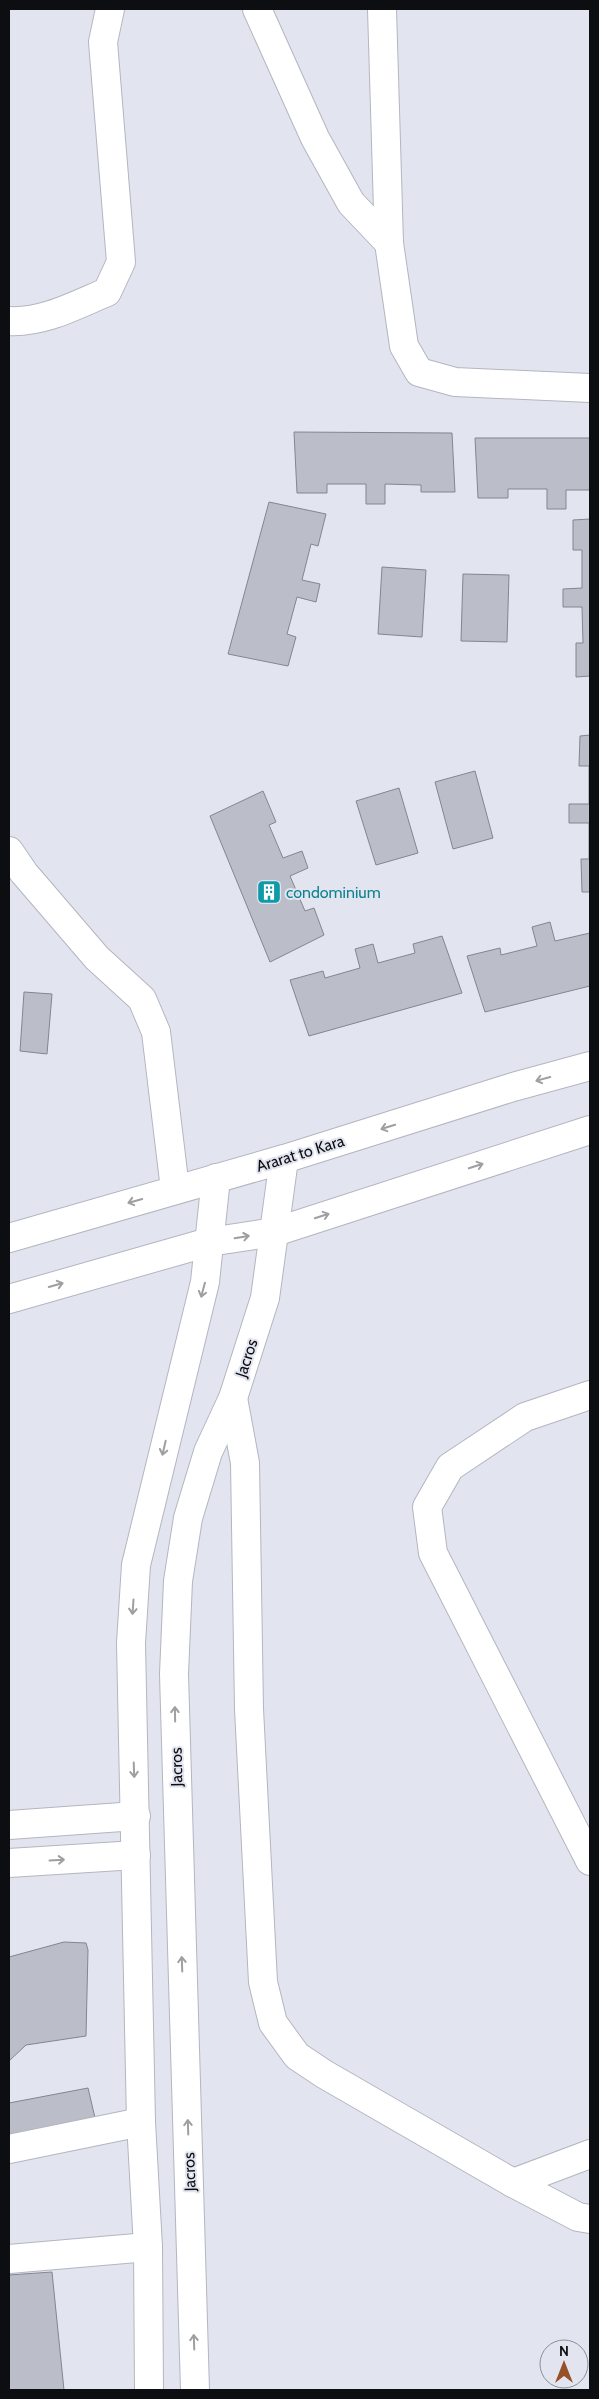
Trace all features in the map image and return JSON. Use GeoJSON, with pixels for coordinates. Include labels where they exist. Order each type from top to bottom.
{"type":"FeatureCollection","features":[{"type":"Feature","properties":{"kind":"main road"},"geometry":{"type":"LineString","coordinates":[[9,322],[20,322],[58,312],[107,292],[121,262],[103,42],[110,9]]}},
{"type":"Feature","properties":{"kind":"main road"},"geometry":{"type":"LineString","coordinates":[[257,9],[319,146],[352,203],[389,243]]}},
{"type":"Feature","properties":{"kind":"main road"},"geometry":{"type":"LineString","coordinates":[[382,9],[389,243],[404,346],[419,372],[455,382],[590,388]]}},
{"type":"Feature","properties":{"kind":"main road"},"geometry":{"type":"LineString","coordinates":[[9,851],[24,873],[97,958],[142,999],[150,1013],[156,1032],[175,1189]]}},
{"type":"Feature","properties":{"kind":"main road","name":"Ararat to Kara"},"geometry":{"type":"LineString","coordinates":[[9,1238],[284,1159],[514,1087],[590,1066]]}},
{"type":"Feature","properties":{"kind":"main road"},"geometry":{"type":"LineString","coordinates":[[9,1298],[209,1242],[276,1232],[590,1130]]}},
{"type":"Feature","properties":{"kind":"main road","name":"Jacros"},"geometry":{"type":"LineString","coordinates":[[195,2390],[174,1674],[178,1581],[188,1518],[208,1452],[233,1398],[266,1298],[284,1159]]}},
{"type":"Feature","properties":{"kind":"main road"},"geometry":{"type":"LineString","coordinates":[[149,2390],[148,2247],[141,2122],[131,1643],[136,1565],[205,1282],[216,1178]]}},
{"type":"Feature","properties":{"kind":"main road"},"geometry":{"type":"LineString","coordinates":[[590,1396],[525,1418],[450,1467],[427,1507],[433,1552],[590,1861]]}},
{"type":"Feature","properties":{"kind":"main road"},"geometry":{"type":"LineString","coordinates":[[233,1398],[245,1463],[249,1709],[263,1982],[273,2023],[297,2056],[324,2074],[514,2183],[578,2217],[590,2219]]}},
{"type":"Feature","properties":{"kind":"main road"},"geometry":{"type":"LineString","coordinates":[[9,1825],[136,1816]]}},
{"type":"Feature","properties":{"kind":"main road"},"geometry":{"type":"LineString","coordinates":[[9,1863],[136,1855]]}},
{"type":"Feature","properties":{"kind":"main road"},"geometry":{"type":"LineString","coordinates":[[9,2149],[141,2122]]}},
{"type":"Feature","properties":{"kind":"main road"},"geometry":{"type":"LineString","coordinates":[[514,2183],[590,2154]]}},
{"type":"Feature","properties":{"kind":"main road"},"geometry":{"type":"LineString","coordinates":[[9,2259],[148,2247]]}},
{"type":"Feature","properties":{"kind":"building"},"geometry":{"type":"Polygon","coordinates":[[[294,432],[452,433],[455,492],[421,492],[421,485],[385,484],[385,504],[366,504],[366,484],[327,484],[327,493],[297,493],[294,432]]]}},
{"type":"Feature","properties":{"kind":"building"},"geometry":{"type":"Polygon","coordinates":[[[475,438],[590,438],[590,490],[566,490],[566,509],[547,509],[547,489],[508,489],[508,498],[478,498],[475,438]]]}},
{"type":"Feature","properties":{"kind":"building"},"geometry":{"type":"Polygon","coordinates":[[[269,502],[326,514],[318,546],[311,544],[302,580],[320,584],[316,602],[297,597],[287,634],[296,637],[288,666],[228,654],[269,502]]]}},
{"type":"Feature","properties":{"kind":"building"},"geometry":{"type":"Polygon","coordinates":[[[590,519],[590,676],[576,677],[576,643],[583,643],[582,607],[563,607],[563,589],[582,588],[582,550],[573,550],[573,520],[590,519]]]}},
{"type":"Feature","properties":{"kind":"building"},"geometry":{"type":"Polygon","coordinates":[[[382,567],[426,570],[422,637],[378,634],[382,567]]]}},
{"type":"Feature","properties":{"kind":"building"},"geometry":{"type":"Polygon","coordinates":[[[463,574],[509,575],[507,642],[461,641],[463,574]]]}},
{"type":"Feature","properties":{"kind":"building"},"geometry":{"type":"Polygon","coordinates":[[[590,735],[590,892],[582,892],[581,859],[589,859],[589,823],[569,823],[569,804],[589,804],[589,766],[579,766],[580,736],[590,735]]]}},
{"type":"Feature","properties":{"kind":"building"},"geometry":{"type":"Polygon","coordinates":[[[475,771],[493,838],[453,849],[435,782],[475,771]]]}},
{"type":"Feature","properties":{"kind":"building"},"geometry":{"type":"Polygon","coordinates":[[[399,788],[418,853],[376,865],[356,801],[399,788]]]}},
{"type":"Feature","properties":{"kind":"building","name":"condominium"},"geometry":{"type":"Polygon","coordinates":[[[263,791],[276,822],[269,825],[283,858],[302,851],[308,868],[290,876],[305,911],[314,908],[324,935],[270,962],[210,816],[263,791]]]}},
{"type":"Feature","properties":{"kind":"building"},"geometry":{"type":"Polygon","coordinates":[[[550,922],[555,941],[590,933],[590,986],[485,1012],[467,956],[500,948],[501,955],[537,946],[532,927],[550,922]]]}},
{"type":"Feature","properties":{"kind":"building"},"geometry":{"type":"Polygon","coordinates":[[[442,936],[462,993],[309,1036],[290,980],[323,971],[325,978],[360,968],[355,949],[373,944],[378,963],[415,953],[413,944],[442,936]]]}},
{"type":"Feature","properties":{"kind":"building"},"geometry":{"type":"Polygon","coordinates":[[[24,992],[52,994],[47,1054],[20,1051],[24,992]]]}},
{"type":"Feature","properties":{"kind":"building"},"geometry":{"type":"Polygon","coordinates":[[[64,1942],[86,1943],[88,1950],[86,2036],[26,2045],[9,2061],[9,1957],[64,1942]]]}},
{"type":"Feature","properties":{"kind":"building"},"geometry":{"type":"Polygon","coordinates":[[[88,2088],[96,2122],[9,2138],[9,2103],[88,2088]]]}},
{"type":"Feature","properties":{"kind":"building"},"geometry":{"type":"Polygon","coordinates":[[[52,2272],[64,2390],[9,2390],[9,2275],[52,2272]]]}},
{"type":"Feature","properties":{"kind":"place","name":"condominium"},"geometry":{"type":"Point","coordinates":[269,892]}}]}
